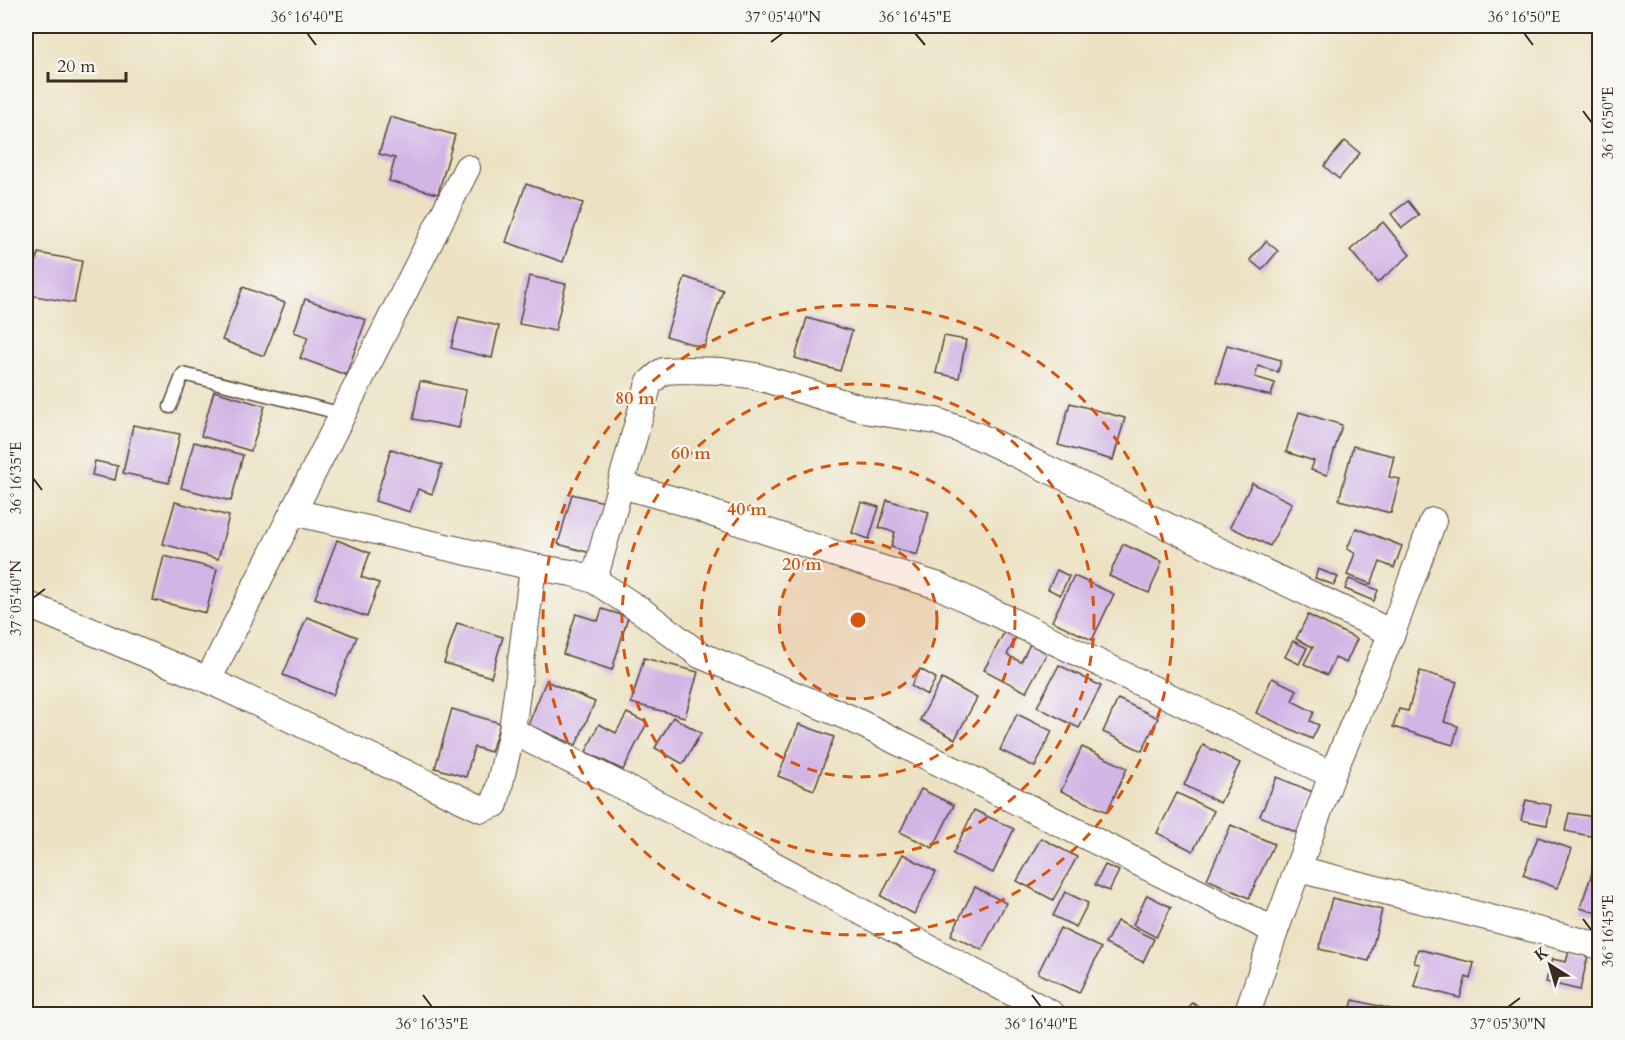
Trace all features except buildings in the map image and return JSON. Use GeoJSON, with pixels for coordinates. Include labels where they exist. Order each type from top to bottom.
{"type":"FeatureCollection","features":[{"type":"Feature","properties":{"kind":"street"},"geometry":{"type":"LineString","coordinates":[[207,680],[467,168]]}},
{"type":"Feature","properties":{"kind":"street"},"geometry":{"type":"LineString","coordinates":[[594,580],[649,383],[663,371],[722,371],[756,376],[870,411],[936,421],[978,436],[1392,633]]}},
{"type":"Feature","properties":{"kind":"street"},"geometry":{"type":"LineString","coordinates":[[621,485],[686,503],[841,556],[939,586],[1332,775]]}},
{"type":"Feature","properties":{"kind":"street"},"geometry":{"type":"LineString","coordinates":[[293,512],[533,567],[572,573],[594,580],[643,612],[700,655],[852,719],[1275,931]]}},
{"type":"Feature","properties":{"kind":"street"},"geometry":{"type":"LineString","coordinates":[[1247,1014],[1332,775],[1392,633],[1432,521]]}},
{"type":"Feature","properties":{"kind":"street"},"geometry":{"type":"LineString","coordinates":[[26,604],[207,680],[482,809],[495,804],[512,731],[533,567]]}},
{"type":"Feature","properties":{"kind":"street"},"geometry":{"type":"LineString","coordinates":[[512,731],[694,822],[1052,1014]]}},
{"type":"Feature","properties":{"kind":"street"},"geometry":{"type":"LineString","coordinates":[[1298,869],[1599,946]]}},
{"type":"Feature","properties":{"kind":"lane"},"geometry":{"type":"LineString","coordinates":[[170,407],[183,374],[343,414]]}}]}
